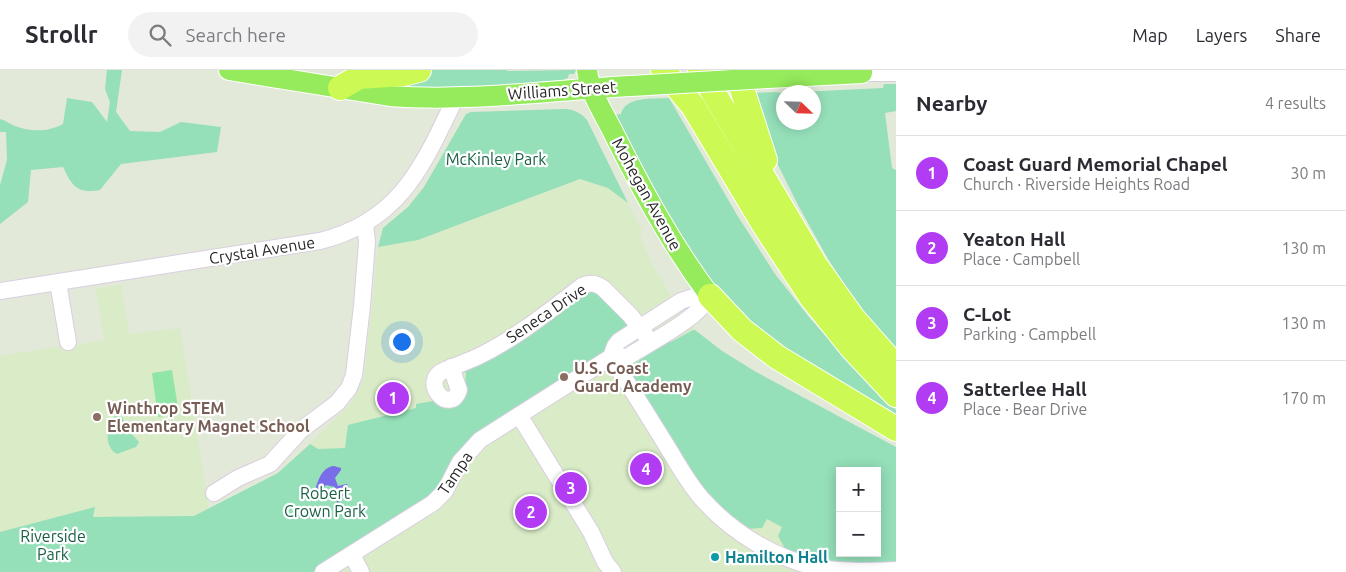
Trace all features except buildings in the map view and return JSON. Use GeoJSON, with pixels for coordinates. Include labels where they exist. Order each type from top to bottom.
{"type":"FeatureCollection","features":[{"type":"Feature","properties":{"kind":"highway"},"geometry":{"type":"LineString","coordinates":[[340,88],[359,77],[403,74],[419,70]]}},
{"type":"Feature","properties":{"kind":"highway"},"geometry":{"type":"LineString","coordinates":[[663,70],[693,106],[767,230],[811,296],[851,348],[896,395]]}},
{"type":"Feature","properties":{"kind":"highway"},"geometry":{"type":"LineString","coordinates":[[700,70],[809,256],[860,326],[896,367]]}},
{"type":"Feature","properties":{"kind":"highway"},"geometry":{"type":"LineString","coordinates":[[736,70],[782,209]]}},
{"type":"Feature","properties":{"kind":"highway"},"geometry":{"type":"LineString","coordinates":[[710,296],[742,330],[776,357],[896,429]]}},
{"type":"Feature","properties":{"kind":"main road","name":"Williams Street"},"geometry":{"type":"LineString","coordinates":[[229,70],[390,96],[456,97],[589,79],[632,86],[862,71]]}},
{"type":"Feature","properties":{"kind":"main road"},"geometry":{"type":"LineString","coordinates":[[672,70],[693,106]]}},
{"type":"Feature","properties":{"kind":"main road","name":"Mohegan Avenue"},"geometry":{"type":"LineString","coordinates":[[589,79],[660,221],[691,271],[710,296]]}},
{"type":"Feature","properties":{"kind":"street","name":"Williams Street"},"geometry":{"type":"LineString","coordinates":[[862,71],[896,73]]}},
{"type":"Feature","properties":{"kind":"street","name":"Crystal Avenue"},"geometry":{"type":"LineString","coordinates":[[0,291],[320,241],[342,235],[365,224],[392,204],[415,178],[428,156],[456,97]]}},
{"type":"Feature","properties":{"kind":"street"},"geometry":{"type":"LineString","coordinates":[[214,492],[238,478],[267,467],[301,430],[335,406],[348,391],[354,375],[362,306],[367,245],[365,224]]}},
{"type":"Feature","properties":{"kind":"street"},"geometry":{"type":"LineString","coordinates":[[58,282],[68,342]]}},
{"type":"Feature","properties":{"kind":"street","name":"Seneca Drive"},"geometry":{"type":"LineString","coordinates":[[451,367],[477,357],[504,342],[582,286],[590,283],[595,283],[603,288],[641,327],[650,343]]}},
{"type":"Feature","properties":{"kind":"street","name":"Tampa"},"geometry":{"type":"LineString","coordinates":[[323,572],[434,503],[445,491],[460,462],[491,432],[611,357],[619,341],[641,327],[689,298],[699,295],[710,296],[706,304],[692,316],[629,356],[611,357]]}},
{"type":"Feature","properties":{"kind":"street"},"geometry":{"type":"LineString","coordinates":[[611,357],[694,490],[713,510],[742,534],[756,543],[790,559],[821,568],[855,571],[896,570]]}},
{"type":"Feature","properties":{"kind":"street"},"geometry":{"type":"LineString","coordinates":[[519,415],[591,532],[605,562],[613,572]]}},
{"type":"Feature","properties":{"kind":"street"},"geometry":{"type":"LineString","coordinates":[[352,555],[361,572]]}},
{"type":"Feature","properties":{"kind":"shaded area","name":"U.S. Coast Guard Academy"},"geometry":{"type":"Polygon","coordinates":[[[580,179],[608,188],[628,203],[642,231],[640,238],[654,267],[673,300],[695,330],[722,351],[756,372],[896,447],[896,572],[76,572],[95,507],[0,532],[0,356],[61,346],[62,351],[74,349],[74,345],[104,340],[96,289],[121,285],[129,334],[180,328],[209,509],[278,473],[351,403],[363,382],[378,247],[418,240],[580,179]]]}},
{"type":"Feature","properties":{"kind":"shaded area"},"geometry":{"type":"Polygon","coordinates":[[[334,466],[341,468],[335,478],[338,486],[347,484],[349,487],[337,503],[335,487],[326,485],[319,491],[316,487],[324,471],[334,466]]]}},
{"type":"Feature","properties":{"kind":"green space"},"geometry":{"type":"Polygon","coordinates":[[[107,70],[122,70],[116,112],[130,131],[160,132],[181,122],[221,127],[217,152],[121,164],[100,190],[92,191],[76,187],[69,179],[63,167],[31,170],[28,202],[0,224],[0,185],[7,160],[6,132],[0,132],[0,119],[27,129],[52,129],[63,124],[67,98],[92,102],[107,122],[110,102],[105,89],[107,70]]]}},
{"type":"Feature","properties":{"kind":"green space"},"geometry":{"type":"Polygon","coordinates":[[[430,70],[576,70],[574,74],[569,74],[568,78],[563,80],[461,88],[396,88],[380,82],[430,70]]]}},
{"type":"Feature","properties":{"kind":"green space"},"geometry":{"type":"Polygon","coordinates":[[[884,84],[896,84],[896,111],[885,113],[892,168],[896,170],[896,355],[854,300],[828,259],[798,205],[774,157],[751,93],[776,92],[776,130],[821,130],[821,91],[883,88],[884,84]]]}},
{"type":"Feature","properties":{"kind":"green space"},"geometry":{"type":"Polygon","coordinates":[[[669,98],[737,215],[775,274],[809,317],[855,369],[896,410],[896,425],[733,318],[688,251],[624,134],[616,115],[621,114],[628,104],[634,101],[669,98]]]}},
{"type":"Feature","properties":{"kind":"green space","name":"McKinley Park"},"geometry":{"type":"Polygon","coordinates":[[[564,109],[577,112],[587,120],[628,203],[608,188],[580,179],[418,240],[378,247],[383,228],[408,207],[424,187],[466,114],[471,112],[564,109]]]}},
{"type":"Feature","properties":{"kind":"green space","name":"Robert Crown Park"},"geometry":{"type":"Polygon","coordinates":[[[586,291],[596,291],[629,325],[603,354],[540,395],[413,510],[313,572],[0,572],[0,532],[95,507],[93,517],[194,516],[278,473],[310,444],[318,449],[345,448],[348,425],[416,408],[416,404],[433,401],[445,408],[459,405],[465,393],[466,373],[464,372],[466,369],[586,291]]]}},
{"type":"Feature","properties":{"kind":"green space"},"geometry":{"type":"Polygon","coordinates":[[[695,330],[722,351],[756,372],[896,447],[896,564],[826,563],[787,552],[778,536],[782,527],[767,519],[762,528],[745,529],[713,503],[698,485],[628,371],[629,367],[668,342],[695,330]]]}},
{"type":"Feature","properties":{"kind":"green space"},"geometry":{"type":"Polygon","coordinates":[[[172,370],[179,414],[158,417],[152,373],[172,370]]]}},
{"type":"Feature","properties":{"kind":"green space"},"geometry":{"type":"Polygon","coordinates":[[[116,415],[122,417],[129,431],[139,442],[136,447],[117,454],[113,451],[108,441],[108,429],[116,415]]]}},
{"type":"Feature","properties":{"kind":"place","name":"U.S. Coast Guard Academy"},"geometry":{"type":"Point","coordinates":[564,377]}},
{"type":"Feature","properties":{"kind":"place","name":"Coast Guard Memorial Chapel"},"geometry":{"type":"Point","coordinates":[393,398]}},
{"type":"Feature","properties":{"kind":"place","name":"Winthrop STEM Elementary Magnet School"},"geometry":{"type":"Point","coordinates":[97,417]}},
{"type":"Feature","properties":{"kind":"place","name":"Satterlee Hall"},"geometry":{"type":"Point","coordinates":[646,469]}},
{"type":"Feature","properties":{"kind":"place","name":"C-Lot"},"geometry":{"type":"Point","coordinates":[571,488]}},
{"type":"Feature","properties":{"kind":"place","name":"Yeaton Hall"},"geometry":{"type":"Point","coordinates":[531,512]}},
{"type":"Feature","properties":{"kind":"place","name":"Hamilton Hall"},"geometry":{"type":"Point","coordinates":[715,557]}},
{"type":"Feature","properties":{"kind":"park label","name":"Riverside Park"},"geometry":{"type":"Point","coordinates":[53,545]}}]}
